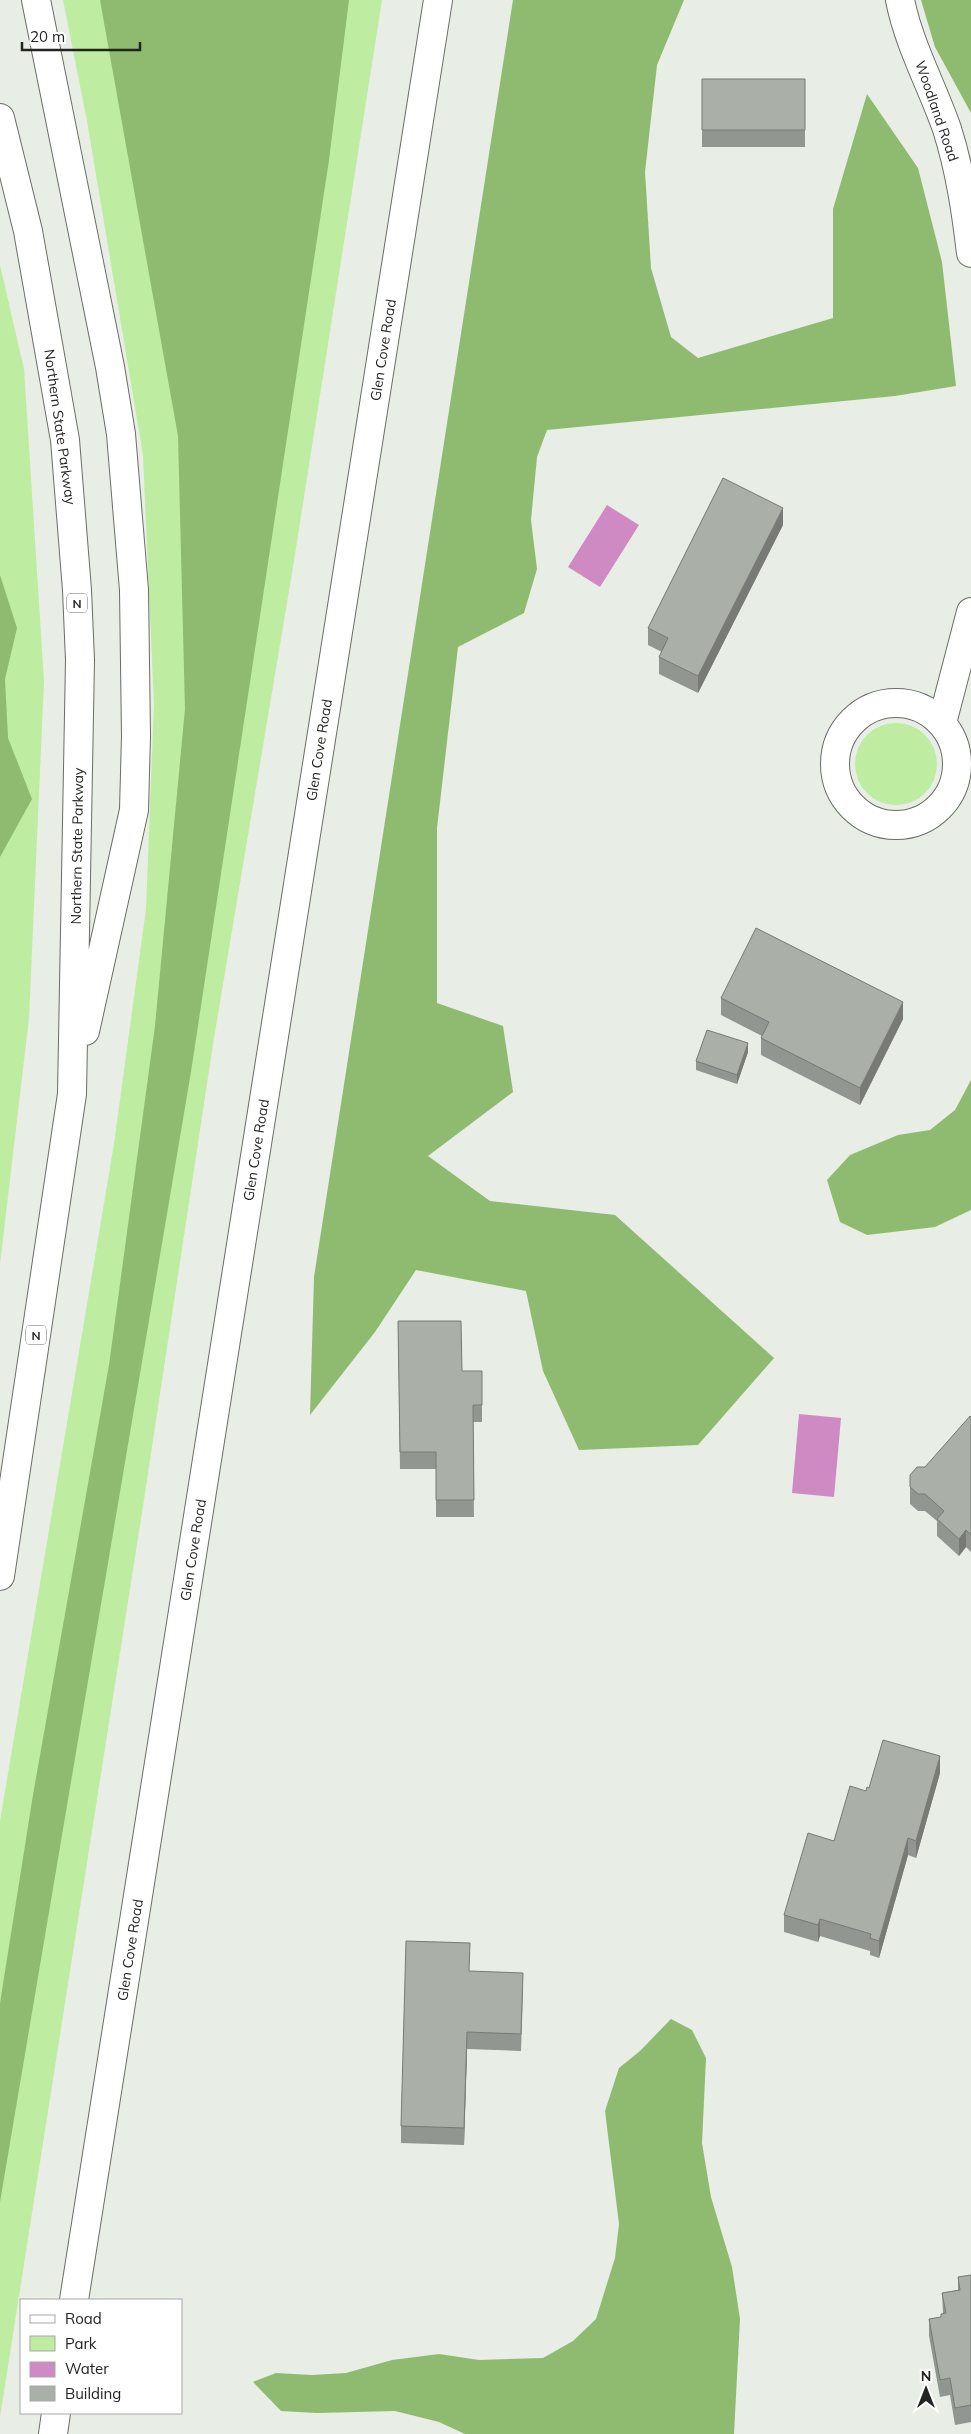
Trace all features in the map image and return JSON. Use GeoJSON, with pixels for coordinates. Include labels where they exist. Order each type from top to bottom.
{"type":"FeatureCollection","features":[{"type":"Feature","properties":{"kind":"main road"},"geometry":{"type":"LineString","coordinates":[[36,0],[83,223],[110,367],[121,434],[134,590],[136,736],[134,810],[72,1094]]}},
{"type":"Feature","properties":{"kind":"main road","name":"Glen Cove Road"},"geometry":{"type":"LineString","coordinates":[[74,2299],[438,0]]}},
{"type":"Feature","properties":{"kind":"main road","name":"Woodland Road"},"geometry":{"type":"LineString","coordinates":[[900,0],[904,22],[947,130],[964,194],[971,253]]}},
{"type":"Feature","properties":{"kind":"main road","name":"Northern State Parkway"},"geometry":{"type":"LineString","coordinates":[[0,118],[13,164],[41,296],[65,440],[80,660],[72,1094],[0,1576]]}},
{"type":"Feature","properties":{"kind":"main road"},"geometry":{"type":"LineString","coordinates":[[942,723],[929,712],[912,705],[895,702],[878,706],[862,713],[848,726],[839,742],[835,760],[837,779],[844,797],[856,810],[871,820],[888,825],[906,824],[922,820],[938,809],[950,794],[956,776],[957,757],[953,740],[942,723],[971,612]]}},
{"type":"Feature","properties":{"kind":"main road"},"geometry":{"type":"LineString","coordinates":[[53,2434],[56,2414]]}},
{"type":"Feature","properties":{"kind":"green space"},"geometry":{"type":"Polygon","coordinates":[[[63,0],[382,0],[293,567],[213,1044],[143,1506],[0,2417],[0,1821],[114,1144],[146,909],[154,704],[143,455],[87,121],[63,0]]]}},
{"type":"Feature","properties":{"kind":"green space"},"geometry":{"type":"Polygon","coordinates":[[[100,0],[349,0],[329,160],[191,1072],[0,2202],[0,2003],[33,1795],[109,1365],[155,1026],[185,709],[178,436],[100,0]]]}},
{"type":"Feature","properties":{"kind":"green space"},"geometry":{"type":"Polygon","coordinates":[[[513,0],[684,0],[657,65],[645,172],[651,268],[671,337],[698,358],[833,318],[833,209],[867,94],[918,168],[942,262],[956,386],[895,396],[547,430],[537,457],[531,520],[537,569],[524,613],[458,647],[437,828],[437,1003],[503,1026],[513,1092],[428,1156],[490,1201],[615,1215],[774,1358],[698,1445],[579,1450],[543,1371],[526,1291],[416,1270],[375,1332],[310,1415],[314,1277],[513,0]]]}},
{"type":"Feature","properties":{"kind":"green space"},"geometry":{"type":"Polygon","coordinates":[[[921,0],[971,0],[971,113],[935,47],[921,0]]]}},
{"type":"Feature","properties":{"kind":"green space"},"geometry":{"type":"Polygon","coordinates":[[[0,265],[24,369],[44,681],[29,1018],[0,1264],[0,265]]]}},
{"type":"Feature","properties":{"kind":"green space"},"geometry":{"type":"Polygon","coordinates":[[[0,575],[17,628],[5,679],[8,738],[32,799],[0,857],[0,575]]]}},
{"type":"Feature","properties":{"kind":"green space"},"geometry":{"type":"Polygon","coordinates":[[[896,723],[912,726],[925,735],[934,748],[937,764],[934,780],[925,793],[912,802],[896,805],[880,802],[867,793],[858,780],[855,764],[858,748],[867,735],[880,726],[896,723]]]}},
{"type":"Feature","properties":{"kind":"green space"},"geometry":{"type":"Polygon","coordinates":[[[971,1080],[971,1210],[935,1227],[867,1235],[840,1222],[827,1180],[850,1155],[898,1135],[930,1130],[955,1110],[971,1080]]]}},
{"type":"Feature","properties":{"kind":"green space"},"geometry":{"type":"Polygon","coordinates":[[[671,2019],[692,2030],[706,2058],[702,2143],[711,2197],[732,2267],[740,2319],[734,2434],[465,2434],[439,2422],[395,2411],[317,2413],[281,2411],[253,2382],[276,2373],[312,2375],[346,2373],[392,2360],[439,2354],[479,2360],[543,2358],[573,2341],[596,2319],[615,2258],[619,2224],[605,2111],[619,2068],[640,2051],[671,2019]]]}},
{"type":"Feature","properties":{"kind":"water"},"geometry":{"type":"Polygon","coordinates":[[[607,505],[639,525],[600,587],[568,567],[607,505]]]}},
{"type":"Feature","properties":{"kind":"water"},"geometry":{"type":"Polygon","coordinates":[[[799,1414],[841,1418],[834,1497],[792,1493],[799,1414]]]}},
{"type":"Feature","properties":{"kind":"building"},"geometry":{"type":"Polygon","coordinates":[[[702,79],[805,79],[805,130],[702,130],[702,79]]]}},
{"type":"Feature","properties":{"kind":"building"},"geometry":{"type":"Polygon","coordinates":[[[723,478],[783,508],[698,676],[659,657],[668,638],[648,628],[723,478]]]}},
{"type":"Feature","properties":{"kind":"building"},"geometry":{"type":"Polygon","coordinates":[[[756,928],[903,1002],[860,1088],[761,1038],[769,1022],[721,998],[756,928]]]}},
{"type":"Feature","properties":{"kind":"building"},"geometry":{"type":"Polygon","coordinates":[[[707,1030],[748,1043],[737,1075],[696,1061],[707,1030]]]}},
{"type":"Feature","properties":{"kind":"building"},"geometry":{"type":"Polygon","coordinates":[[[398,1321],[461,1321],[462,1371],[482,1371],[482,1405],[473,1405],[474,1500],[436,1500],[436,1452],[400,1452],[398,1321]]]}},
{"type":"Feature","properties":{"kind":"building"},"geometry":{"type":"Polygon","coordinates":[[[970,1416],[971,1535],[966,1530],[959,1539],[937,1519],[944,1511],[925,1494],[918,1494],[910,1487],[910,1475],[917,1467],[925,1467],[970,1416]]]}},
{"type":"Feature","properties":{"kind":"building"},"geometry":{"type":"Polygon","coordinates":[[[883,1740],[940,1756],[916,1841],[908,1838],[879,1941],[870,1938],[871,1934],[820,1919],[818,1925],[784,1915],[808,1833],[834,1841],[850,1786],[866,1791],[867,1787],[869,1788],[883,1740]]]}},
{"type":"Feature","properties":{"kind":"building"},"geometry":{"type":"Polygon","coordinates":[[[406,1941],[470,1943],[469,1971],[523,1973],[521,2034],[467,2032],[464,2128],[401,2126],[406,1941]]]}},
{"type":"Feature","properties":{"kind":"building"},"geometry":{"type":"Polygon","coordinates":[[[971,2275],[971,2405],[955,2408],[950,2378],[940,2380],[929,2319],[941,2317],[941,2314],[946,2313],[942,2293],[960,2290],[958,2277],[971,2275]]]}}]}
